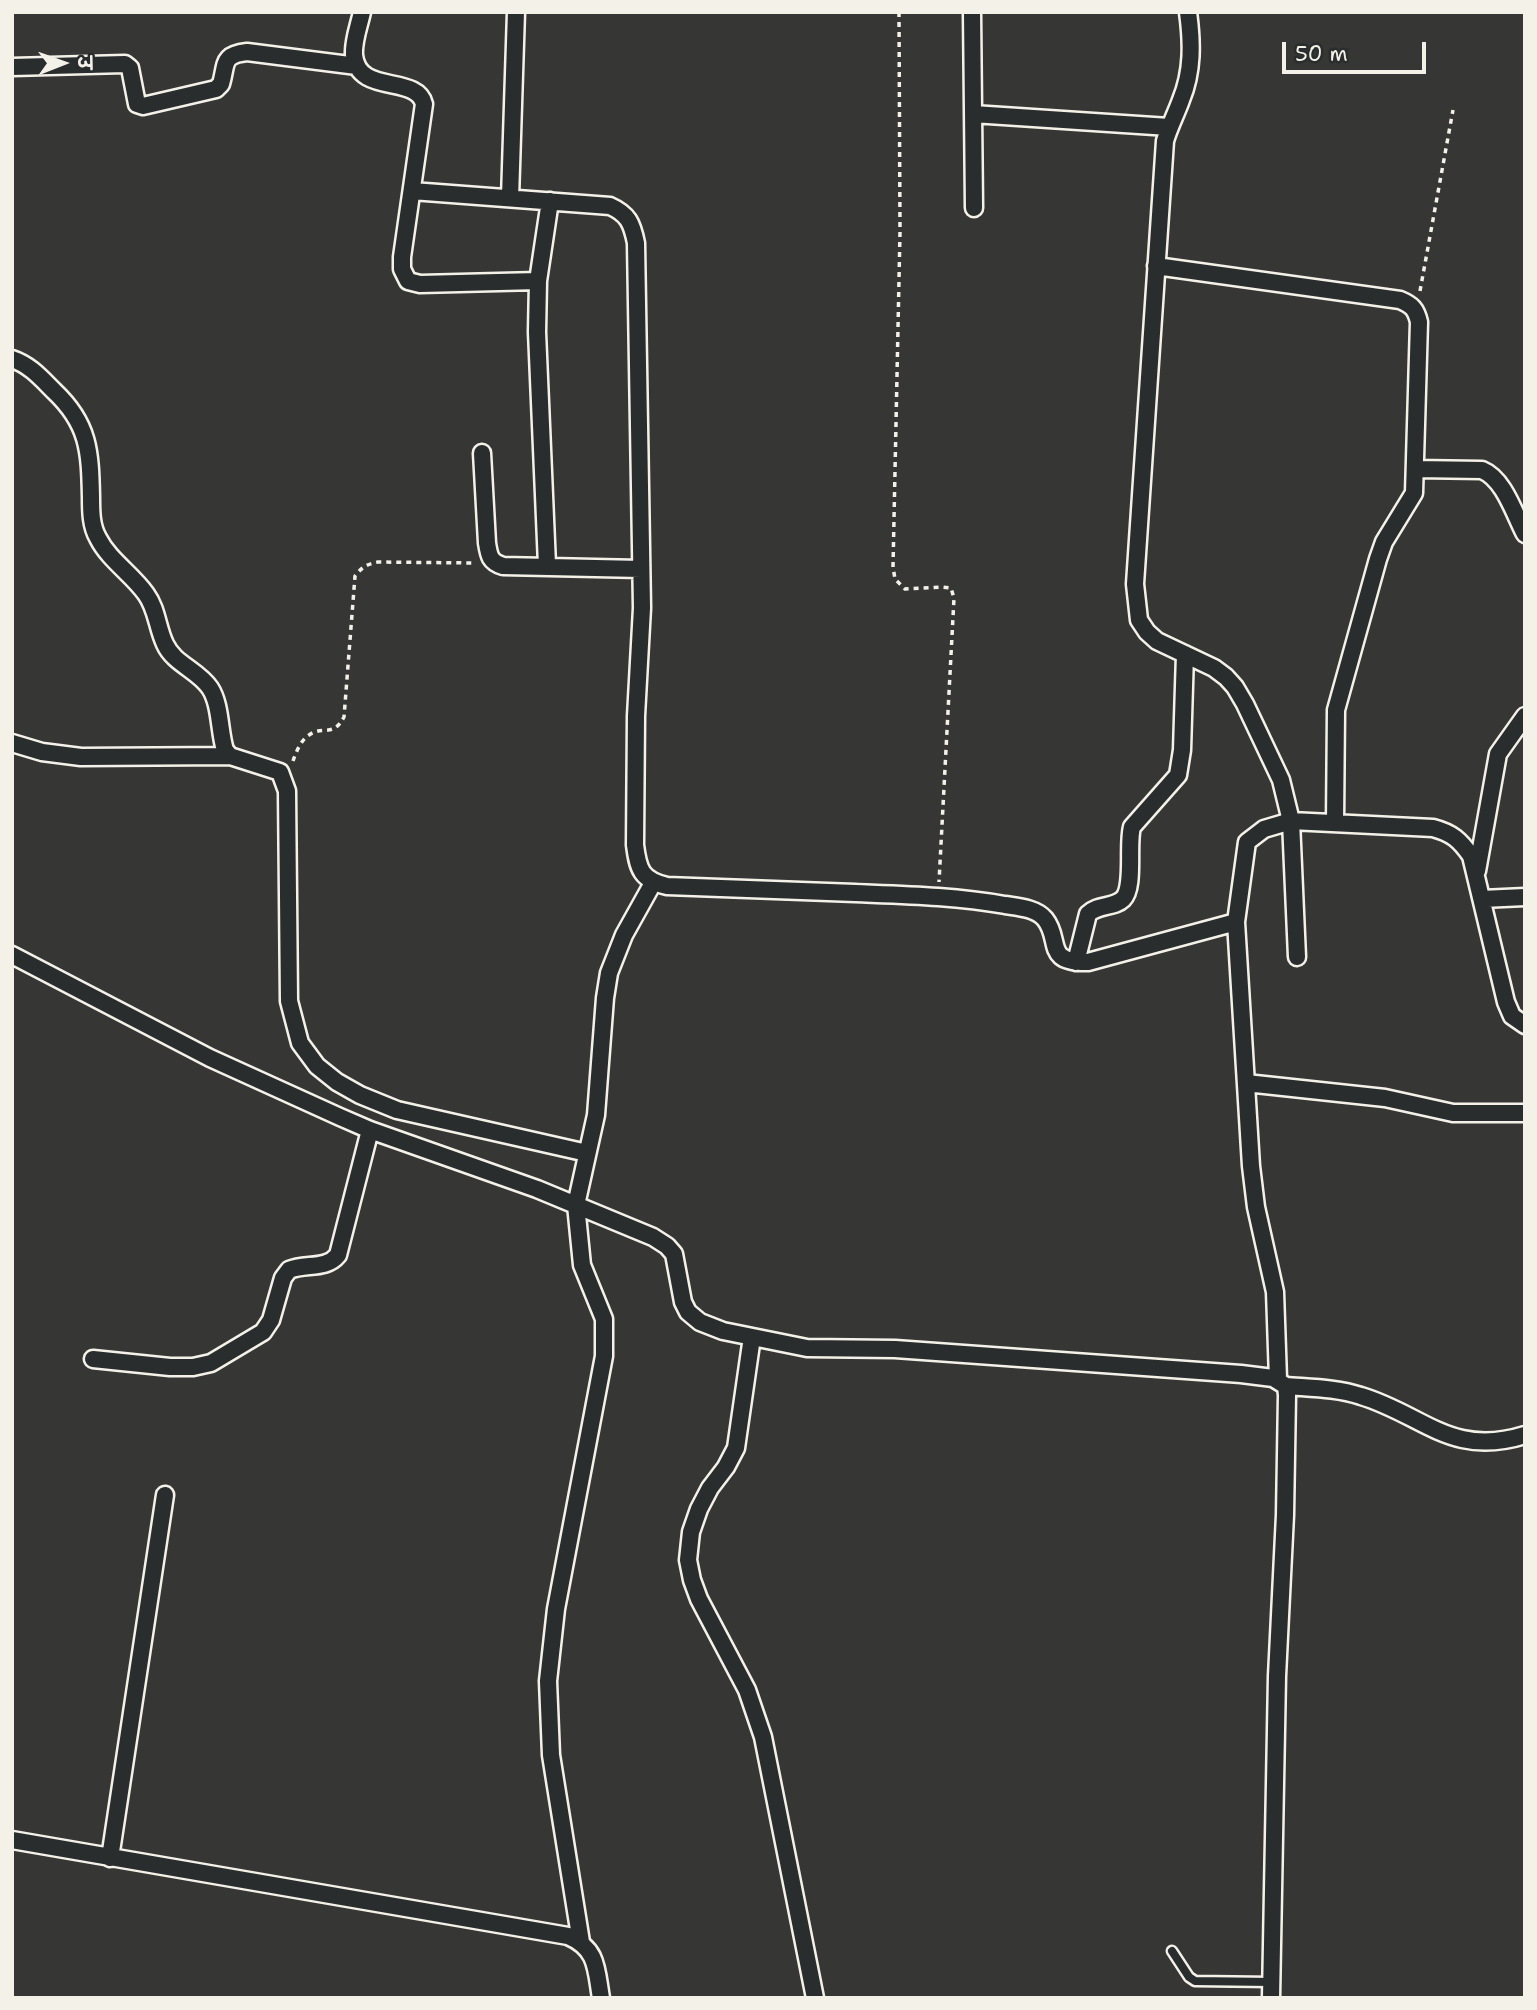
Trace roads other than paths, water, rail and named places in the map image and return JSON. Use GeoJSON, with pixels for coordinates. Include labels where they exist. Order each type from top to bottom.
{"type":"FeatureCollection","features":[{"type":"Feature","properties":{"kind":"street"},"geometry":{"type":"LineString","coordinates":[[362,12],[355,42],[357,66],[363,74],[379,82],[409,89],[422,96],[424,104],[402,257],[402,269],[408,281],[420,284],[538,281]]}},
{"type":"Feature","properties":{"kind":"street"},"geometry":{"type":"LineString","coordinates":[[510,198],[516,12]]}},
{"type":"Feature","properties":{"kind":"street"},"geometry":{"type":"LineString","coordinates":[[972,12],[975,208]]}},
{"type":"Feature","properties":{"kind":"street"},"geometry":{"type":"LineString","coordinates":[[1188,12],[1192,50],[1189,72],[1165,141],[1135,584],[1136,605],[1139,620],[1157,641],[1214,668],[1235,687],[1280,780],[1291,821],[1297,957]]}},
{"type":"Feature","properties":{"kind":"street"},"geometry":{"type":"LineString","coordinates":[[12,67],[125,64],[130,68],[137,104],[143,106],[215,89],[221,84],[223,65],[229,58],[240,53],[357,66]]}},
{"type":"Feature","properties":{"kind":"street"},"geometry":{"type":"LineString","coordinates":[[974,114],[1169,127]]}},
{"type":"Feature","properties":{"kind":"street"},"geometry":{"type":"LineString","coordinates":[[412,191],[610,206],[624,212],[633,224],[636,243],[641,569],[635,845],[637,861],[644,876],[653,883],[681,887],[938,897],[992,902],[1032,910],[1044,918],[1058,953],[1065,959],[1076,962],[1236,922]]}},
{"type":"Feature","properties":{"kind":"street"},"geometry":{"type":"LineString","coordinates":[[547,565],[537,332],[538,281],[550,201]]}},
{"type":"Feature","properties":{"kind":"street"},"geometry":{"type":"LineString","coordinates":[[1156,266],[1400,300],[1416,310],[1419,322],[1414,494],[1392,527],[1378,559],[1336,710],[1335,823]]}},
{"type":"Feature","properties":{"kind":"street"},"geometry":{"type":"LineString","coordinates":[[12,359],[27,365],[37,374],[69,405],[80,421],[90,460],[95,534],[103,548],[152,603],[165,646],[173,657],[204,681],[212,691],[222,740],[230,756]]}},
{"type":"Feature","properties":{"kind":"street"},"geometry":{"type":"LineString","coordinates":[[482,453],[487,543],[489,556],[494,563],[503,566],[641,569]]}},
{"type":"Feature","properties":{"kind":"street"},"geometry":{"type":"LineString","coordinates":[[1416,469],[1482,470],[1490,474],[1498,482],[1525,534]]}},
{"type":"Feature","properties":{"kind":"street"},"geometry":{"type":"LineString","coordinates":[[1076,962],[1088,914],[1093,909],[1118,903],[1126,896],[1129,888],[1129,837],[1132,827],[1178,775],[1182,750],[1185,654]]}},
{"type":"Feature","properties":{"kind":"street"},"geometry":{"type":"LineString","coordinates":[[1476,875],[1498,754],[1525,716]]}},
{"type":"Feature","properties":{"kind":"street"},"geometry":{"type":"LineString","coordinates":[[12,743],[42,752],[81,757],[230,756],[280,772],[287,791],[289,1001],[300,1043],[317,1066],[360,1095],[397,1110],[587,1153]]}},
{"type":"Feature","properties":{"kind":"street"},"geometry":{"type":"LineString","coordinates":[[1271,1990],[1277,1676],[1285,1515],[1282,1382],[1276,1292],[1253,1187],[1236,922],[1247,842],[1264,829],[1291,821],[1433,828],[1448,832],[1461,842],[1471,856],[1506,1002],[1512,1016],[1525,1025]]}},
{"type":"Feature","properties":{"kind":"street"},"geometry":{"type":"LineString","coordinates":[[582,1942],[551,1755],[548,1681],[556,1609],[606,1337],[604,1319],[582,1265],[576,1200],[596,1115],[609,973],[624,935],[653,883]]}},
{"type":"Feature","properties":{"kind":"street"},"geometry":{"type":"LineString","coordinates":[[1482,899],[1525,897]]}},
{"type":"Feature","properties":{"kind":"street"},"geometry":{"type":"LineString","coordinates":[[12,955],[209,1058],[370,1130],[537,1189],[576,1200],[653,1237],[674,1254],[682,1302],[688,1312],[700,1322],[723,1331],[807,1348],[895,1349],[1002,1355],[1254,1375],[1361,1396],[1439,1433],[1460,1440],[1482,1443],[1525,1435]]}},
{"type":"Feature","properties":{"kind":"street"},"geometry":{"type":"LineString","coordinates":[[1246,1083],[1385,1098],[1453,1114],[1525,1113]]}},
{"type":"Feature","properties":{"kind":"street"},"geometry":{"type":"LineString","coordinates":[[93,1359],[193,1367],[211,1363],[263,1332],[271,1320],[283,1278],[289,1270],[305,1265],[332,1263],[338,1255],[370,1130]]}},
{"type":"Feature","properties":{"kind":"street"},"geometry":{"type":"LineString","coordinates":[[752,1337],[736,1448],[699,1509],[691,1532],[688,1560],[699,1599],[747,1690],[763,1737],[815,1998]]}},
{"type":"Feature","properties":{"kind":"street"},"geometry":{"type":"LineString","coordinates":[[110,1858],[165,1495]]}},
{"type":"Feature","properties":{"kind":"street"},"geometry":{"type":"LineString","coordinates":[[12,1840],[568,1936],[582,1942],[590,1951],[601,1998]]}},
{"type":"Feature","properties":{"kind":"lane"},"geometry":{"type":"LineString","coordinates":[[1172,1951],[1183,1969],[1195,1981],[1271,1990]]}}]}
